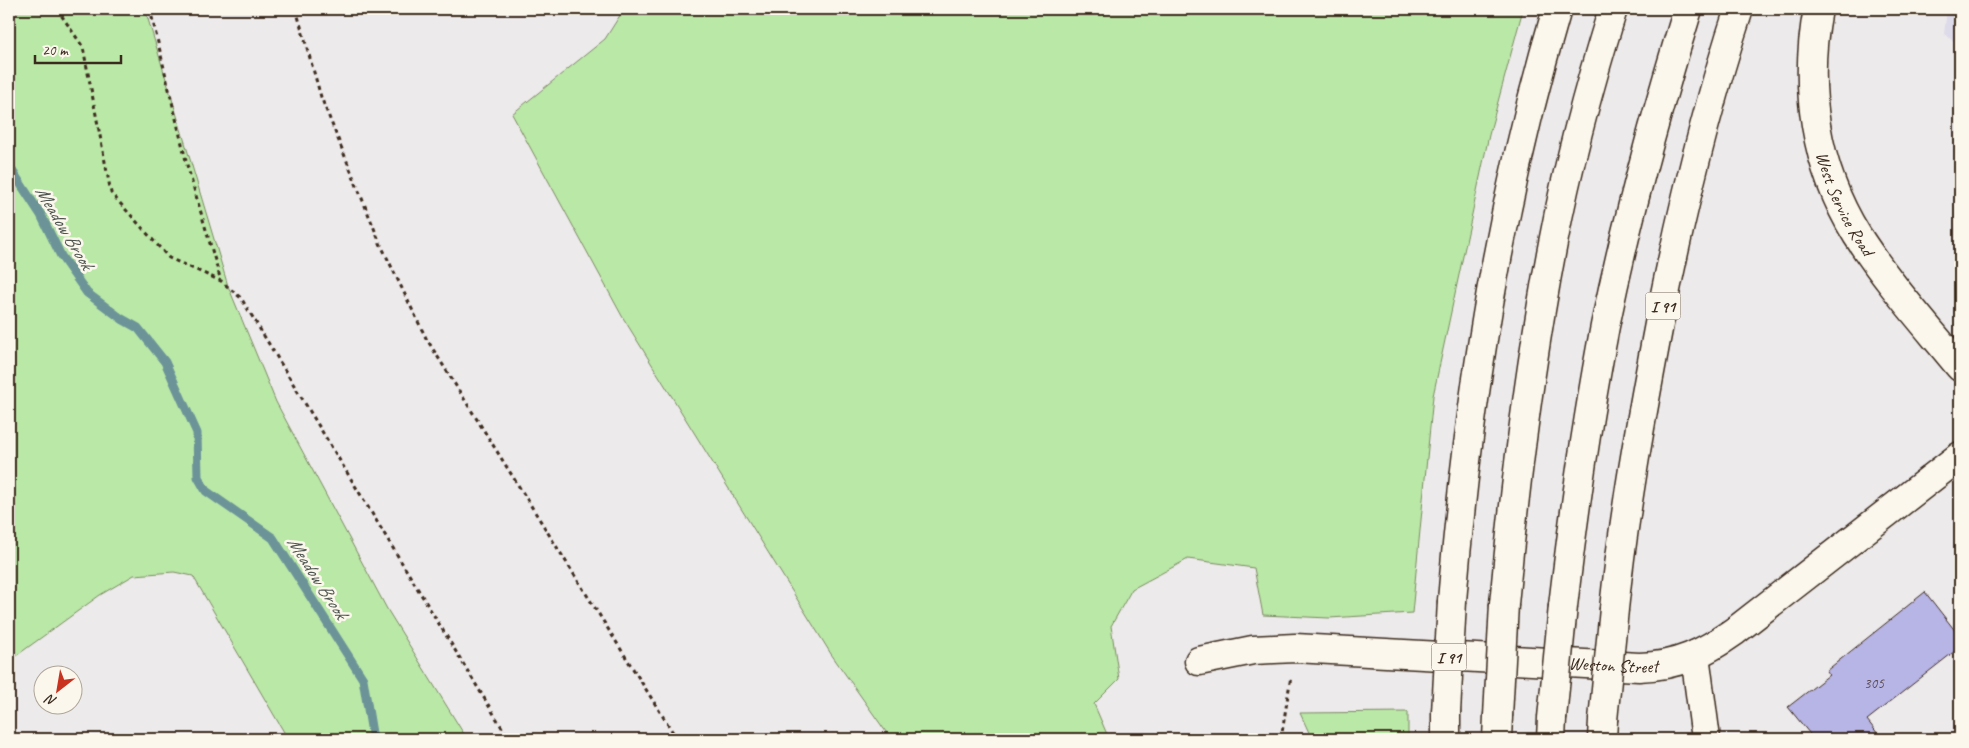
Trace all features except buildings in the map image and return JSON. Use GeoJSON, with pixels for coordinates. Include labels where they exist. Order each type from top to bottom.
{"type":"FeatureCollection","features":[{"type":"Feature","properties":{"kind":"main road","name":"I 91"},"geometry":{"type":"LineString","coordinates":[[1446,726],[1452,601],[1463,488],[1477,387],[1493,289],[1528,117],[1557,9]]}},
{"type":"Feature","properties":{"kind":"main road"},"geometry":{"type":"LineString","coordinates":[[1498,727],[1504,604],[1522,434],[1548,270],[1576,140],[1613,9]]}},
{"type":"Feature","properties":{"kind":"main road"},"geometry":{"type":"LineString","coordinates":[[1552,729],[1562,606],[1581,464],[1605,327],[1633,206],[1688,9]]}},
{"type":"Feature","properties":{"kind":"main road","name":"I 91"},"geometry":{"type":"LineString","coordinates":[[1602,730],[1614,609],[1634,454],[1671,263],[1706,118],[1739,9]]}},
{"type":"Feature","properties":{"kind":"main road","name":"West Service Road"},"geometry":{"type":"LineString","coordinates":[[1818,9],[1812,62],[1814,116],[1820,148],[1832,184],[1847,217],[1866,249],[1960,367]]}},
{"type":"Feature","properties":{"kind":"main road","name":"Weston Street"},"geometry":{"type":"LineString","coordinates":[[1199,661],[1253,650],[1295,648],[1640,667],[1676,663],[1720,641],[1742,625],[1960,456]]}},
{"type":"Feature","properties":{"kind":"main road"},"geometry":{"type":"LineString","coordinates":[[1695,655],[1706,739]]}},
{"type":"Feature","properties":{"kind":"path"},"geometry":{"type":"LineString","coordinates":[[57,9],[82,47],[112,193],[170,258],[221,281],[241,298],[509,739]]}},
{"type":"Feature","properties":{"kind":"path"},"geometry":{"type":"LineString","coordinates":[[150,9],[187,165],[221,281]]}},
{"type":"Feature","properties":{"kind":"path"},"geometry":{"type":"LineString","coordinates":[[296,9],[321,97],[380,242],[426,338],[677,739]]}},
{"type":"Feature","properties":{"kind":"path"},"geometry":{"type":"LineString","coordinates":[[1281,739],[1295,648]]}},
{"type":"Feature","properties":{"kind":"shaded area"},"geometry":{"type":"Polygon","coordinates":[[[1947,9],[1960,9],[1960,45],[1944,34],[1947,9]]]}},
{"type":"Feature","properties":{"kind":"green space"},"geometry":{"type":"Polygon","coordinates":[[[9,9],[145,9],[228,286],[276,402],[387,609],[467,739],[288,739],[193,576],[174,572],[134,575],[100,595],[9,661],[9,9]]]}},
{"type":"Feature","properties":{"kind":"green space"},"geometry":{"type":"Polygon","coordinates":[[[624,9],[1523,9],[1489,135],[1433,396],[1412,613],[1329,618],[1263,615],[1254,568],[1188,559],[1132,589],[1111,626],[1119,679],[1094,704],[1109,739],[891,739],[831,654],[622,316],[512,114],[605,39],[624,9]]]}},
{"type":"Feature","properties":{"kind":"green space"},"geometry":{"type":"Polygon","coordinates":[[[1408,712],[1408,739],[1312,739],[1300,713],[1408,712]]]}},
{"type":"Feature","properties":{"kind":"waterway","name":"Meadow Brook"},"geometry":{"type":"LineString","coordinates":[[9,166],[41,215],[61,256],[87,293],[122,319],[138,328],[165,362],[197,433],[198,477],[206,491],[273,538],[363,679],[373,739]]}}]}
